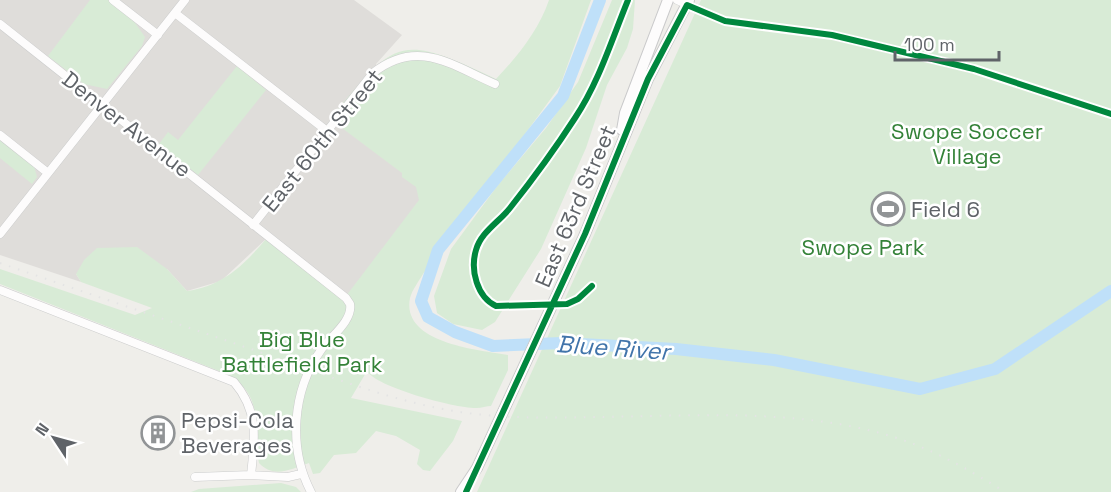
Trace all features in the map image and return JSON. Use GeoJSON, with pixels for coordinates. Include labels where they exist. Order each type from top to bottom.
{"type":"FeatureCollection","features":[{"type":"Feature","properties":{"kind":"main road","name":"East 63rd Street"},"geometry":{"type":"LineString","coordinates":[[615,159],[626,113],[668,0]]}},
{"type":"Feature","properties":{"kind":"main road","name":"East 63rd Street"},"geometry":{"type":"LineString","coordinates":[[466,492],[585,234],[648,79],[684,2]]}},
{"type":"Feature","properties":{"kind":"main road"},"geometry":{"type":"LineString","coordinates":[[461,492],[477,468]]}},
{"type":"Feature","properties":{"kind":"street"},"geometry":{"type":"LineString","coordinates":[[113,0],[158,35]]}},
{"type":"Feature","properties":{"kind":"street"},"geometry":{"type":"LineString","coordinates":[[0,234],[185,0]]}},
{"type":"Feature","properties":{"kind":"street"},"geometry":{"type":"LineString","coordinates":[[684,2],[725,21],[832,35],[974,69],[1111,114]]}},
{"type":"Feature","properties":{"kind":"street"},"geometry":{"type":"LineString","coordinates":[[175,13],[327,131]]}},
{"type":"Feature","properties":{"kind":"street","name":"Denver Avenue"},"geometry":{"type":"LineString","coordinates":[[0,24],[350,304],[348,316],[309,369],[302,393],[296,439],[302,474]]}},
{"type":"Feature","properties":{"kind":"street","name":"East 60th Street"},"geometry":{"type":"LineString","coordinates":[[253,225],[373,73],[386,63],[413,54],[433,57],[495,84]]}},
{"type":"Feature","properties":{"kind":"street"},"geometry":{"type":"LineString","coordinates":[[0,135],[48,173]]}},
{"type":"Feature","properties":{"kind":"street"},"geometry":{"type":"LineString","coordinates":[[0,290],[234,382],[247,397],[253,419],[251,475]]}},
{"type":"Feature","properties":{"kind":"street"},"geometry":{"type":"LineString","coordinates":[[195,477],[251,475],[288,477],[302,474],[311,492]]}},
{"type":"Feature","properties":{"kind":"shaded area"},"geometry":{"type":"Polygon","coordinates":[[[0,0],[354,0],[402,35],[376,64],[427,192],[346,298],[266,239],[221,281],[187,291],[167,269],[76,274],[81,282],[0,255],[0,0]]]}},
{"type":"Feature","properties":{"kind":"green space"},"geometry":{"type":"Polygon","coordinates":[[[90,0],[108,0],[133,20],[145,37],[142,46],[107,89],[84,84],[48,56],[90,0]]]}},
{"type":"Feature","properties":{"kind":"green space","name":"Big Blue Battlefield Park"},"geometry":{"type":"Polygon","coordinates":[[[549,0],[591,0],[560,86],[423,274],[410,298],[410,313],[417,325],[429,334],[461,347],[508,355],[508,370],[491,406],[467,407],[418,396],[385,384],[367,371],[351,398],[462,421],[453,441],[430,471],[423,470],[417,464],[420,450],[396,436],[376,431],[356,453],[334,455],[320,473],[313,474],[309,463],[289,470],[271,471],[259,463],[255,415],[249,394],[229,375],[0,284],[0,269],[135,315],[152,308],[81,282],[76,274],[84,260],[97,248],[137,247],[167,269],[187,291],[211,284],[232,273],[266,239],[343,300],[419,200],[416,187],[402,177],[402,173],[330,119],[370,72],[401,51],[418,50],[438,54],[496,79],[527,42],[549,0]]]}},
{"type":"Feature","properties":{"kind":"green space"},"geometry":{"type":"Polygon","coordinates":[[[612,0],[635,0],[633,29],[627,48],[607,85],[586,148],[541,249],[495,322],[482,330],[453,324],[437,313],[434,296],[451,249],[498,185],[546,128],[578,82],[612,0]]]}},
{"type":"Feature","properties":{"kind":"green space","name":"Swope Park"},"geometry":{"type":"Polygon","coordinates":[[[701,0],[1111,0],[1111,492],[477,492],[701,0]]]}},
{"type":"Feature","properties":{"kind":"green space"},"geometry":{"type":"Polygon","coordinates":[[[237,66],[266,90],[198,175],[159,144],[168,132],[178,140],[237,66]]]}},
{"type":"Feature","properties":{"kind":"green space"},"geometry":{"type":"Polygon","coordinates":[[[0,139],[34,166],[37,177],[32,184],[0,158],[0,139]]]}},
{"type":"Feature","properties":{"kind":"green space"},"geometry":{"type":"Polygon","coordinates":[[[281,483],[296,487],[301,492],[191,492],[199,489],[281,483]]]}},
{"type":"Feature","properties":{"kind":"waterway","name":"Blue River"},"geometry":{"type":"LineString","coordinates":[[600,0],[563,96],[438,250],[421,301],[428,317],[455,332],[493,346],[561,343],[676,349],[774,360],[920,389],[995,369],[1111,291]]}},
{"type":"Feature","properties":{"kind":"railway"},"geometry":{"type":"LineString","coordinates":[[0,263],[399,399],[481,415],[557,418],[705,415],[779,417],[851,426],[918,446],[948,459],[1005,492]]}},
{"type":"Feature","properties":{"kind":"cycle path"},"geometry":{"type":"LineString","coordinates":[[592,286],[578,299],[567,304],[496,306],[489,302],[480,290],[475,274],[474,258],[482,238],[527,186],[584,104],[628,0]]}},
{"type":"Feature","properties":{"kind":"cycle path"},"geometry":{"type":"LineString","coordinates":[[466,492],[585,234],[648,79],[687,5],[725,21],[832,35],[974,69],[1111,114]]}},
{"type":"Feature","properties":{"kind":"place","name":"Field 6"},"geometry":{"type":"Point","coordinates":[888,209]}},
{"type":"Feature","properties":{"kind":"place","name":"Pepsi-Cola Beverages"},"geometry":{"type":"Point","coordinates":[158,433]}},
{"type":"Feature","properties":{"kind":"park label","name":"Swope Soccer Village"},"geometry":{"type":"Point","coordinates":[967,144]}}]}
